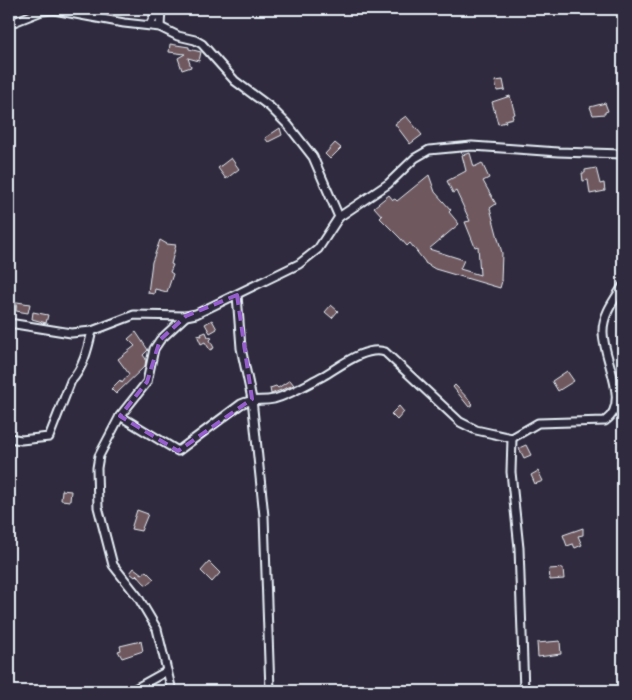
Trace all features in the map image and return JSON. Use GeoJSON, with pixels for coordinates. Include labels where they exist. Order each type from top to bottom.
{"type":"FeatureCollection","features":[{"type":"Feature","properties":{"kind":"street"},"geometry":{"type":"LineString","coordinates":[[150,25],[160,9]]}},
{"type":"Feature","properties":{"kind":"street"},"geometry":{"type":"LineString","coordinates":[[160,9],[160,27]]}},
{"type":"Feature","properties":{"kind":"street"},"geometry":{"type":"LineString","coordinates":[[9,24],[41,10],[54,10],[124,23],[160,27],[202,44],[234,81],[270,107],[288,125],[313,157],[339,217]]}},
{"type":"Feature","properties":{"kind":"street"},"geometry":{"type":"LineString","coordinates":[[9,322],[17,325],[71,333],[92,331],[134,315],[186,316],[196,314],[299,264],[318,249],[339,217],[388,184],[415,158],[429,150],[472,146],[623,154]]}},
{"type":"Feature","properties":{"kind":"street"},"geometry":{"type":"LineString","coordinates":[[120,416],[178,451],[225,415],[252,399],[274,399],[292,393],[363,354],[379,350],[385,352],[460,422],[476,430],[512,438],[538,423],[598,423],[611,418],[616,410],[617,389],[603,338],[603,329],[608,310],[623,286]]}},
{"type":"Feature","properties":{"kind":"street"},"geometry":{"type":"LineString","coordinates":[[237,295],[241,348],[252,399],[264,516],[270,691]]}},
{"type":"Feature","properties":{"kind":"street"},"geometry":{"type":"LineString","coordinates":[[172,691],[157,629],[138,597],[113,565],[98,507],[99,456],[120,416],[148,382],[154,349],[160,340],[186,316]]}},
{"type":"Feature","properties":{"kind":"street"},"geometry":{"type":"LineString","coordinates":[[9,327],[17,325]]}},
{"type":"Feature","properties":{"kind":"street"},"geometry":{"type":"LineString","coordinates":[[9,438],[21,440],[49,437],[71,381],[77,375],[82,364],[92,331]]}},
{"type":"Feature","properties":{"kind":"street"},"geometry":{"type":"LineString","coordinates":[[512,438],[511,472],[519,548],[524,691]]}},
{"type":"Feature","properties":{"kind":"street"},"geometry":{"type":"LineString","coordinates":[[131,691],[167,670]]}},
{"type":"Feature","properties":{"kind":"highlighted area"},"geometry":{"type":"Polygon","coordinates":[[[237,295],[252,399],[178,451],[120,416],[147,382],[160,340],[186,316],[237,295]]]}},
{"type":"Feature","properties":{"kind":"building"},"geometry":{"type":"Polygon","coordinates":[[[170,44],[189,47],[189,49],[201,52],[199,61],[188,58],[191,67],[182,70],[178,58],[185,54],[169,52],[170,44]]]}},
{"type":"Feature","properties":{"kind":"building"},"geometry":{"type":"Polygon","coordinates":[[[503,80],[505,90],[497,91],[495,81],[503,80]]]}},
{"type":"Feature","properties":{"kind":"building"},"geometry":{"type":"Polygon","coordinates":[[[510,96],[515,114],[512,115],[513,118],[498,124],[492,102],[510,96]]]}},
{"type":"Feature","properties":{"kind":"building"},"geometry":{"type":"Polygon","coordinates":[[[605,103],[608,111],[605,114],[593,115],[590,107],[605,103]]]}},
{"type":"Feature","properties":{"kind":"building"},"geometry":{"type":"Polygon","coordinates":[[[406,116],[422,135],[410,144],[395,124],[406,116]]]}},
{"type":"Feature","properties":{"kind":"building"},"geometry":{"type":"Polygon","coordinates":[[[280,128],[282,135],[268,142],[265,138],[280,128]]]}},
{"type":"Feature","properties":{"kind":"building"},"geometry":{"type":"Polygon","coordinates":[[[335,143],[341,148],[330,159],[325,154],[335,143]]]}},
{"type":"Feature","properties":{"kind":"building"},"geometry":{"type":"Polygon","coordinates":[[[470,153],[474,167],[482,163],[489,178],[483,181],[496,204],[490,208],[502,253],[502,281],[500,288],[435,269],[425,263],[410,243],[407,246],[380,218],[382,216],[374,207],[389,195],[393,200],[397,201],[429,175],[435,192],[451,210],[449,212],[459,224],[429,249],[464,260],[460,269],[480,275],[478,246],[475,247],[465,222],[470,221],[456,191],[453,193],[447,181],[466,171],[462,155],[470,153]]]}},
{"type":"Feature","properties":{"kind":"building"},"geometry":{"type":"Polygon","coordinates":[[[231,158],[239,169],[226,179],[218,168],[231,158]]]}},
{"type":"Feature","properties":{"kind":"building"},"geometry":{"type":"Polygon","coordinates":[[[596,168],[600,184],[604,183],[605,191],[590,194],[588,180],[583,181],[582,173],[585,173],[585,170],[596,168]]]}},
{"type":"Feature","properties":{"kind":"building"},"geometry":{"type":"Polygon","coordinates":[[[160,240],[167,244],[176,245],[170,272],[173,274],[167,292],[155,289],[154,294],[148,293],[152,262],[160,240]]]}},
{"type":"Feature","properties":{"kind":"building"},"geometry":{"type":"Polygon","coordinates":[[[17,302],[30,304],[28,313],[16,311],[17,302]]]}},
{"type":"Feature","properties":{"kind":"building"},"geometry":{"type":"Polygon","coordinates":[[[331,305],[338,311],[332,318],[325,312],[331,305]]]}},
{"type":"Feature","properties":{"kind":"building"},"geometry":{"type":"Polygon","coordinates":[[[33,312],[48,315],[46,323],[32,319],[33,312]]]}},
{"type":"Feature","properties":{"kind":"building"},"geometry":{"type":"Polygon","coordinates":[[[212,320],[217,329],[210,333],[205,324],[212,320]]]}},
{"type":"Feature","properties":{"kind":"building"},"geometry":{"type":"Polygon","coordinates":[[[136,332],[148,350],[143,355],[146,359],[145,366],[116,394],[111,389],[120,380],[122,383],[129,374],[118,359],[135,346],[128,339],[136,332]]]}},
{"type":"Feature","properties":{"kind":"building"},"geometry":{"type":"Polygon","coordinates":[[[206,332],[208,337],[212,338],[210,340],[214,348],[210,350],[205,342],[201,344],[197,335],[202,336],[201,334],[206,332]]]}},
{"type":"Feature","properties":{"kind":"building"},"geometry":{"type":"Polygon","coordinates":[[[567,371],[574,381],[558,391],[552,381],[567,371]]]}},
{"type":"Feature","properties":{"kind":"building"},"geometry":{"type":"Polygon","coordinates":[[[290,380],[294,385],[271,394],[270,388],[276,386],[278,388],[290,380]]]}},
{"type":"Feature","properties":{"kind":"building"},"geometry":{"type":"Polygon","coordinates":[[[455,385],[473,404],[469,407],[453,387],[455,385]]]}},
{"type":"Feature","properties":{"kind":"building"},"geometry":{"type":"Polygon","coordinates":[[[399,406],[404,412],[397,420],[391,414],[399,406]]]}},
{"type":"Feature","properties":{"kind":"building"},"geometry":{"type":"Polygon","coordinates":[[[526,445],[531,455],[524,458],[519,448],[526,445]]]}},
{"type":"Feature","properties":{"kind":"building"},"geometry":{"type":"Polygon","coordinates":[[[538,471],[543,481],[535,484],[531,475],[538,471]]]}},
{"type":"Feature","properties":{"kind":"building"},"geometry":{"type":"Polygon","coordinates":[[[62,490],[71,491],[70,501],[61,500],[62,490]]]}},
{"type":"Feature","properties":{"kind":"building"},"geometry":{"type":"Polygon","coordinates":[[[137,510],[148,514],[141,531],[131,529],[137,510]]]}},
{"type":"Feature","properties":{"kind":"building"},"geometry":{"type":"Polygon","coordinates":[[[583,528],[583,535],[578,536],[582,545],[575,548],[573,544],[567,546],[563,535],[583,528]]]}},
{"type":"Feature","properties":{"kind":"building"},"geometry":{"type":"Polygon","coordinates":[[[209,562],[220,573],[212,582],[201,571],[209,562]]]}},
{"type":"Feature","properties":{"kind":"building"},"geometry":{"type":"Polygon","coordinates":[[[134,568],[142,574],[146,571],[154,579],[147,585],[137,575],[135,577],[130,573],[134,568]]]}},
{"type":"Feature","properties":{"kind":"building"},"geometry":{"type":"Polygon","coordinates":[[[563,568],[564,579],[550,580],[549,569],[563,568]]]}},
{"type":"Feature","properties":{"kind":"building"},"geometry":{"type":"Polygon","coordinates":[[[141,641],[143,651],[122,658],[118,651],[121,650],[120,646],[141,641]]]}},
{"type":"Feature","properties":{"kind":"building"},"geometry":{"type":"Polygon","coordinates":[[[560,641],[561,654],[538,657],[537,643],[560,641]]]}}]}
